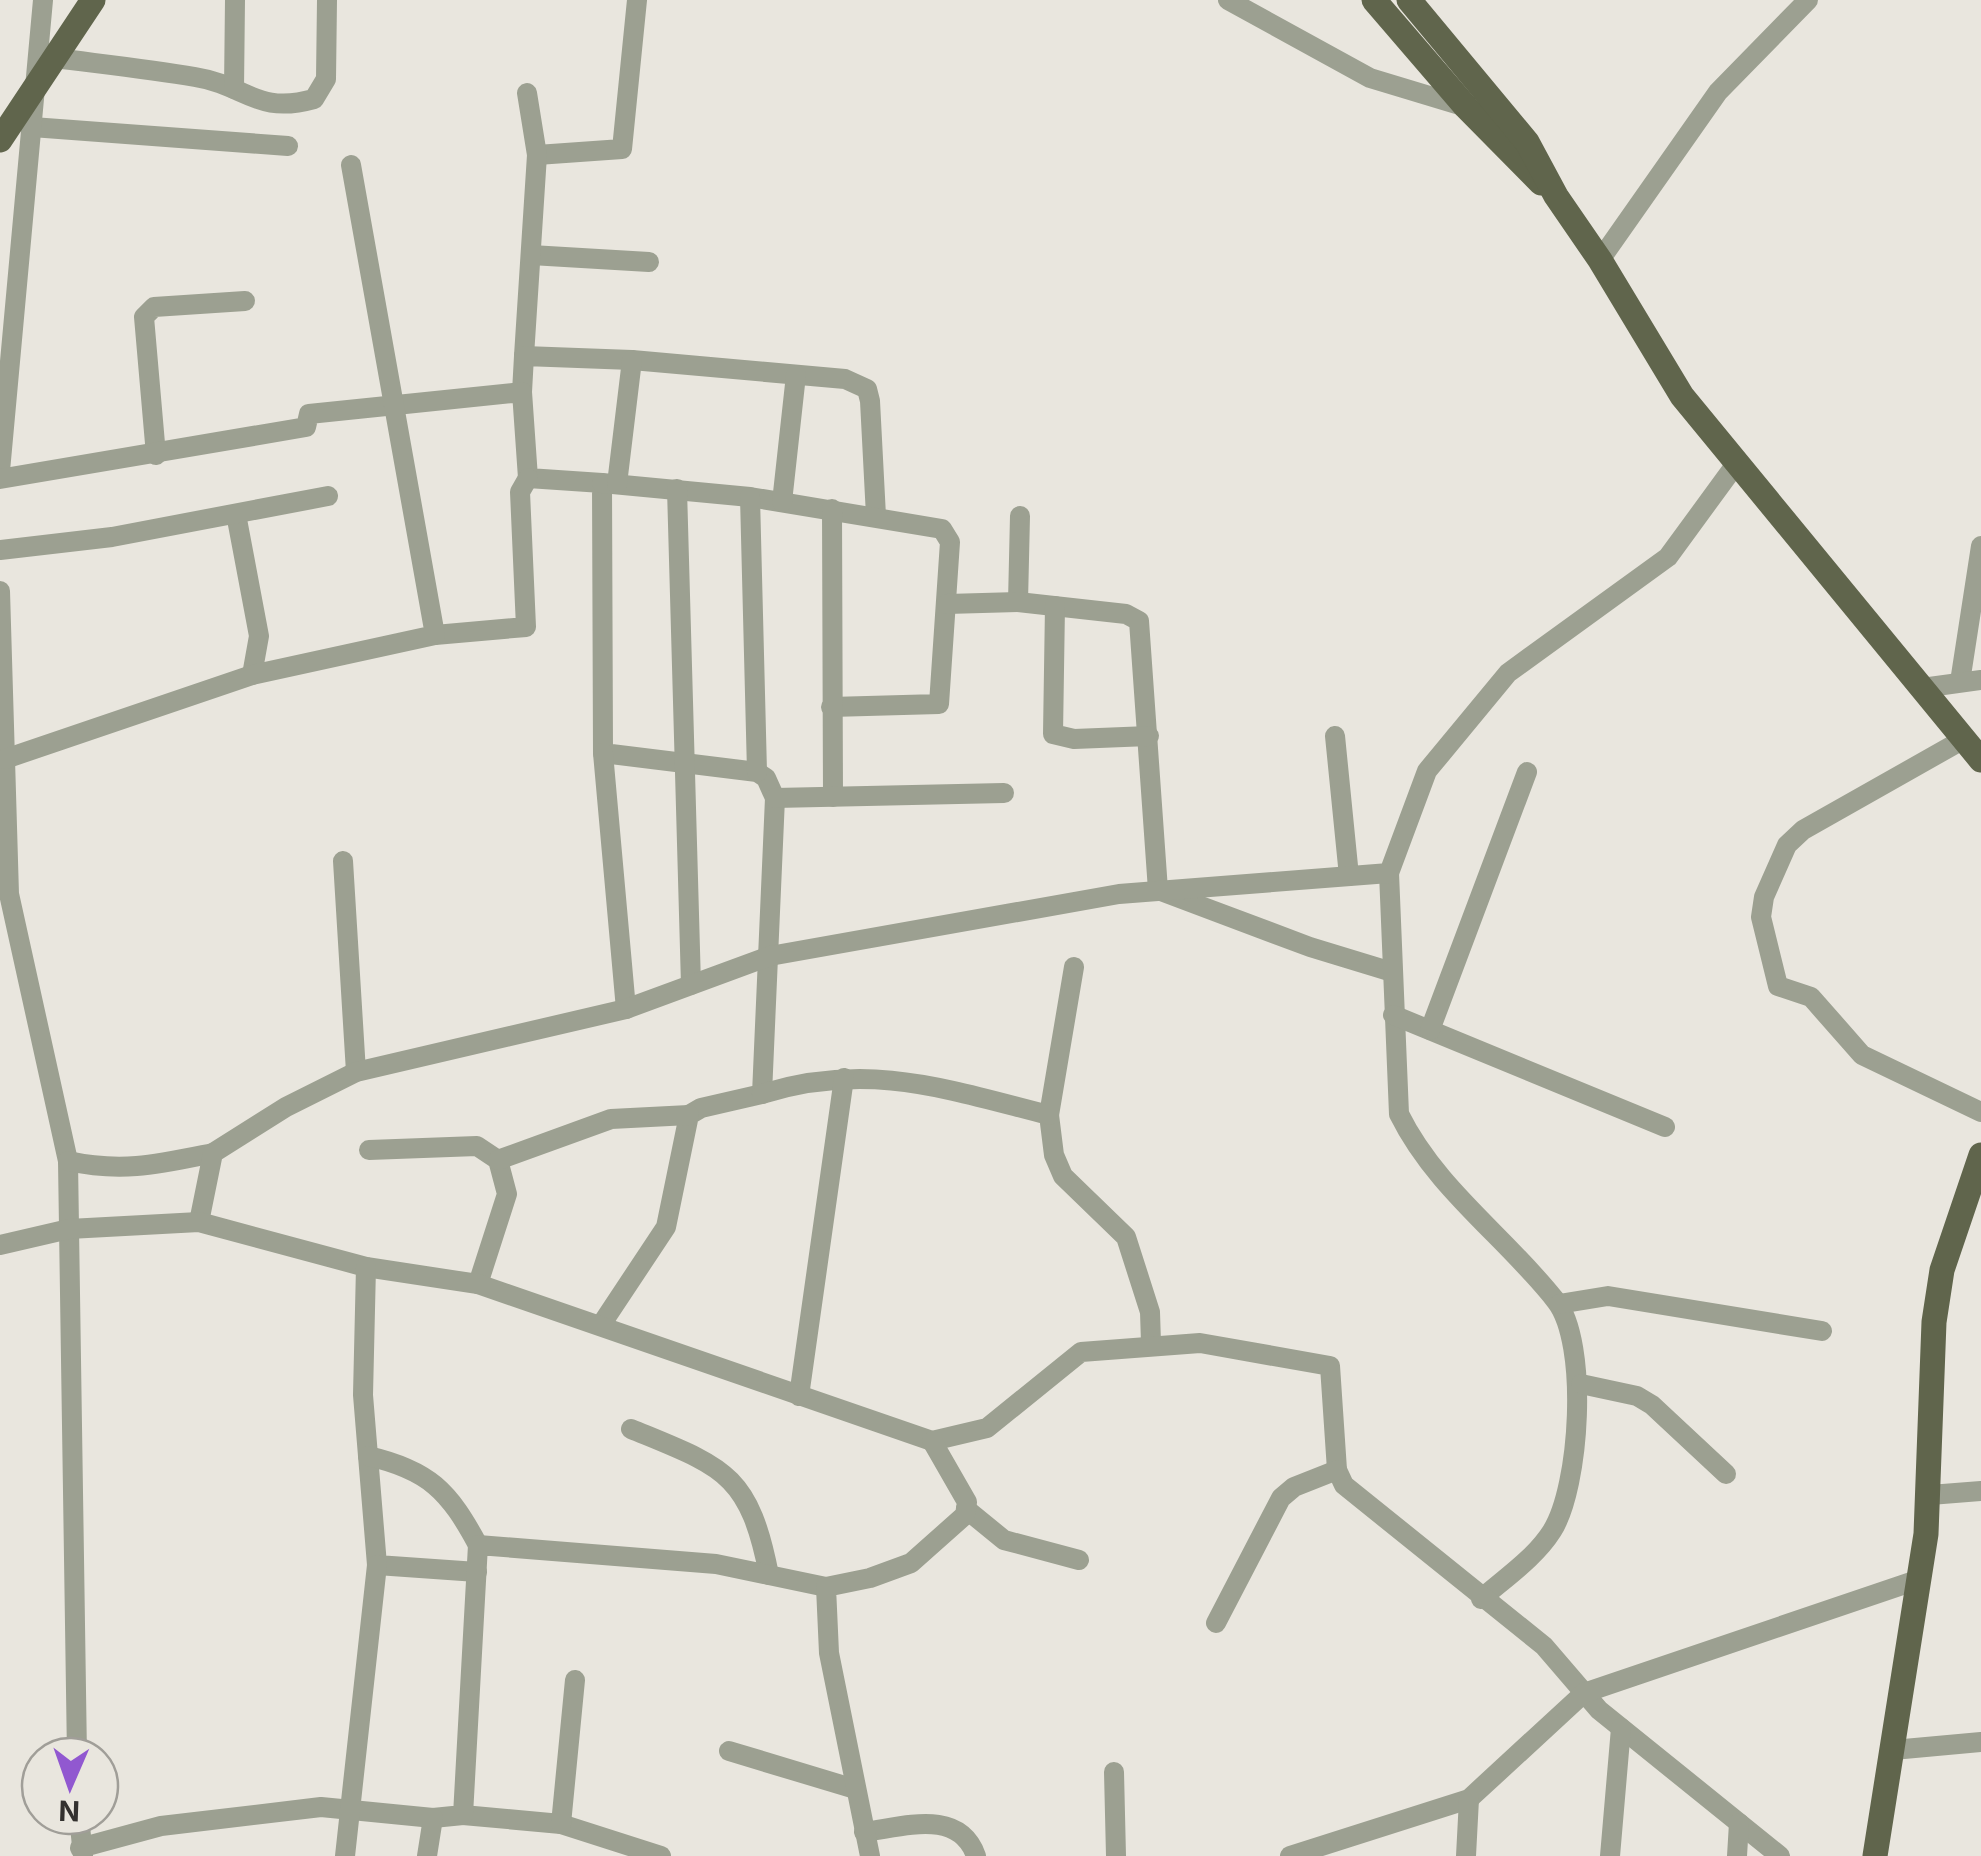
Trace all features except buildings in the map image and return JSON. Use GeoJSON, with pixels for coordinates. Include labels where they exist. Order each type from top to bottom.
{"type":"FeatureCollection","features":[{"type":"Feature","properties":{"kind":"main road"},"geometry":{"type":"LineString","coordinates":[[0,140],[93,0]]}},
{"type":"Feature","properties":{"kind":"main road"},"geometry":{"type":"LineString","coordinates":[[1374,0],[1466,107],[1556,196]]}},
{"type":"Feature","properties":{"kind":"main road"},"geometry":{"type":"LineString","coordinates":[[1409,0],[1527,142],[1556,196],[1600,260],[1682,396],[1981,760]]}},
{"type":"Feature","properties":{"kind":"main road"},"geometry":{"type":"LineString","coordinates":[[1875,1856],[1930,1495],[1934,1322],[1942,1270],[1981,1156]]}},
{"type":"Feature","properties":{"kind":"street"},"geometry":{"type":"LineString","coordinates":[[0,471],[42,0]]}},
{"type":"Feature","properties":{"kind":"street"},"geometry":{"type":"LineString","coordinates":[[234,88],[235,0]]}},
{"type":"Feature","properties":{"kind":"street"},"geometry":{"type":"LineString","coordinates":[[54,58],[196,77],[234,88],[254,102],[276,105],[314,99],[326,79],[328,0]]}},
{"type":"Feature","properties":{"kind":"street"},"geometry":{"type":"LineString","coordinates":[[538,156],[622,149],[637,0]]}},
{"type":"Feature","properties":{"kind":"street"},"geometry":{"type":"LineString","coordinates":[[1228,0],[1370,78],[1466,107]]}},
{"type":"Feature","properties":{"kind":"street"},"geometry":{"type":"LineString","coordinates":[[1600,260],[1718,92],[1808,0]]}},
{"type":"Feature","properties":{"kind":"street"},"geometry":{"type":"LineString","coordinates":[[5,759],[252,674],[435,635],[526,627],[520,492],[528,478],[522,392],[538,156],[527,93]]}},
{"type":"Feature","properties":{"kind":"street"},"geometry":{"type":"LineString","coordinates":[[32,126],[288,146]]}},
{"type":"Feature","properties":{"kind":"street"},"geometry":{"type":"LineString","coordinates":[[351,165],[435,635]]}},
{"type":"Feature","properties":{"kind":"street"},"geometry":{"type":"LineString","coordinates":[[530,256],[649,262]]}},
{"type":"Feature","properties":{"kind":"street"},"geometry":{"type":"LineString","coordinates":[[156,455],[144,317],[154,307],[245,302]]}},
{"type":"Feature","properties":{"kind":"street"},"geometry":{"type":"LineString","coordinates":[[524,356],[632,360],[845,379],[867,389],[876,516]]}},
{"type":"Feature","properties":{"kind":"street"},"geometry":{"type":"LineString","coordinates":[[626,1009],[603,753],[610,483],[632,360]]}},
{"type":"Feature","properties":{"kind":"street"},"geometry":{"type":"LineString","coordinates":[[782,502],[796,375]]}},
{"type":"Feature","properties":{"kind":"street"},"geometry":{"type":"LineString","coordinates":[[0,480],[306,427],[309,414],[522,392]]}},
{"type":"Feature","properties":{"kind":"street"},"geometry":{"type":"LineString","coordinates":[[1481,1600],[1542,1545],[1555,1526],[1571,1468],[1580,1384],[1559,1304],[1474,1216],[1409,1136],[1399,1114],[1389,873],[1427,771],[1484,700],[1527,656],[1668,558],[1736,464]]}},
{"type":"Feature","properties":{"kind":"street"},"geometry":{"type":"LineString","coordinates":[[528,478],[750,498],[942,528],[950,542],[939,704],[831,707]]}},
{"type":"Feature","properties":{"kind":"street"},"geometry":{"type":"LineString","coordinates":[[678,490],[691,984]]}},
{"type":"Feature","properties":{"kind":"street"},"geometry":{"type":"LineString","coordinates":[[0,550],[112,536],[328,496]]}},
{"type":"Feature","properties":{"kind":"street"},"geometry":{"type":"LineString","coordinates":[[750,498],[757,772]]}},
{"type":"Feature","properties":{"kind":"street"},"geometry":{"type":"LineString","coordinates":[[832,509],[833,797]]}},
{"type":"Feature","properties":{"kind":"street"},"geometry":{"type":"LineString","coordinates":[[236,514],[259,636],[252,674]]}},
{"type":"Feature","properties":{"kind":"street"},"geometry":{"type":"LineString","coordinates":[[1018,602],[1020,516]]}},
{"type":"Feature","properties":{"kind":"street"},"geometry":{"type":"LineString","coordinates":[[1922,688],[1971,681],[1981,546]]}},
{"type":"Feature","properties":{"kind":"street"},"geometry":{"type":"LineString","coordinates":[[0,590],[9,894],[68,1160],[78,1736]]}},
{"type":"Feature","properties":{"kind":"street"},"geometry":{"type":"LineString","coordinates":[[947,604],[1018,602],[1126,614],[1139,621],[1158,890]]}},
{"type":"Feature","properties":{"kind":"street"},"geometry":{"type":"LineString","coordinates":[[1055,606],[1053,734],[1074,739],[1149,736]]}},
{"type":"Feature","properties":{"kind":"street"},"geometry":{"type":"LineString","coordinates":[[1335,736],[1349,876]]}},
{"type":"Feature","properties":{"kind":"street"},"geometry":{"type":"LineString","coordinates":[[1964,740],[1802,830],[1778,860],[1761,916],[1778,986],[1811,997],[1862,1055],[1981,1112]]}},
{"type":"Feature","properties":{"kind":"street"},"geometry":{"type":"LineString","coordinates":[[603,753],[757,772],[766,778],[775,798],[762,1094]]}},
{"type":"Feature","properties":{"kind":"street"},"geometry":{"type":"LineString","coordinates":[[1430,1030],[1528,772]]}},
{"type":"Feature","properties":{"kind":"street"},"geometry":{"type":"LineString","coordinates":[[775,798],[1004,793]]}},
{"type":"Feature","properties":{"kind":"street"},"geometry":{"type":"LineString","coordinates":[[343,861],[356,1072]]}},
{"type":"Feature","properties":{"kind":"street"},"geometry":{"type":"LineString","coordinates":[[68,1160],[108,1169],[135,1169],[213,1154],[286,1107],[356,1072],[626,1009],[770,956],[1158,890],[1389,873]]}},
{"type":"Feature","properties":{"kind":"street"},"geometry":{"type":"LineString","coordinates":[[1158,890],[1310,948],[1392,972]]}},
{"type":"Feature","properties":{"kind":"street"},"geometry":{"type":"LineString","coordinates":[[1074,967],[1049,1116],[1054,1155],[1063,1176],[1126,1237],[1150,1312],[1151,1343]]}},
{"type":"Feature","properties":{"kind":"street"},"geometry":{"type":"LineString","coordinates":[[1393,1015],[1666,1127]]}},
{"type":"Feature","properties":{"kind":"street"},"geometry":{"type":"LineString","coordinates":[[799,1396],[844,1078]]}},
{"type":"Feature","properties":{"kind":"street"},"geometry":{"type":"LineString","coordinates":[[498,1160],[612,1119],[689,1115],[700,1108],[810,1080],[917,1082],[1049,1116]]}},
{"type":"Feature","properties":{"kind":"street"},"geometry":{"type":"LineString","coordinates":[[601,1325],[666,1227],[689,1115]]}},
{"type":"Feature","properties":{"kind":"street"},"geometry":{"type":"LineString","coordinates":[[370,1150],[477,1146],[498,1160],[507,1194],[478,1284]]}},
{"type":"Feature","properties":{"kind":"street"},"geometry":{"type":"LineString","coordinates":[[199,1222],[213,1154]]}},
{"type":"Feature","properties":{"kind":"street"},"geometry":{"type":"LineString","coordinates":[[0,1245],[69,1229],[199,1222],[366,1268],[478,1284],[932,1441],[987,1428],[1081,1352],[1151,1343],[1200,1343],[1330,1366],[1338,1470],[1344,1485],[1481,1600],[1544,1646],[1584,1693],[1621,1728],[1780,1856]]}},
{"type":"Feature","properties":{"kind":"street"},"geometry":{"type":"LineString","coordinates":[[345,1856],[377,1566],[362,1396],[366,1268]]}},
{"type":"Feature","properties":{"kind":"street"},"geometry":{"type":"LineString","coordinates":[[1559,1304],[1608,1296],[1822,1332]]}},
{"type":"Feature","properties":{"kind":"street"},"geometry":{"type":"LineString","coordinates":[[1580,1384],[1637,1396],[1652,1404],[1726,1474]]}},
{"type":"Feature","properties":{"kind":"street"},"geometry":{"type":"LineString","coordinates":[[631,1429],[693,1454],[725,1473],[744,1492],[759,1522],[770,1575]]}},
{"type":"Feature","properties":{"kind":"street"},"geometry":{"type":"LineString","coordinates":[[478,1545],[716,1564],[826,1586],[870,1578],[912,1562],[966,1510],[967,1502],[932,1441]]}},
{"type":"Feature","properties":{"kind":"street"},"geometry":{"type":"LineString","coordinates":[[368,1456],[402,1464],[433,1480],[455,1506],[478,1545],[463,1815]]}},
{"type":"Feature","properties":{"kind":"street"},"geometry":{"type":"LineString","coordinates":[[1216,1623],[1281,1498],[1294,1487],[1338,1470]]}},
{"type":"Feature","properties":{"kind":"street"},"geometry":{"type":"LineString","coordinates":[[1930,1495],[1981,1491]]}},
{"type":"Feature","properties":{"kind":"street"},"geometry":{"type":"LineString","coordinates":[[966,1510],[1004,1540],[1079,1560]]}},
{"type":"Feature","properties":{"kind":"street"},"geometry":{"type":"LineString","coordinates":[[377,1566],[476,1572]]}},
{"type":"Feature","properties":{"kind":"street"},"geometry":{"type":"LineString","coordinates":[[1290,1856],[1469,1799],[1584,1693],[1920,1579]]}},
{"type":"Feature","properties":{"kind":"street"},"geometry":{"type":"LineString","coordinates":[[826,1586],[829,1652],[870,1856]]}},
{"type":"Feature","properties":{"kind":"street"},"geometry":{"type":"LineString","coordinates":[[561,1824],[575,1680]]}},
{"type":"Feature","properties":{"kind":"street"},"geometry":{"type":"LineString","coordinates":[[1610,1856],[1621,1728]]}},
{"type":"Feature","properties":{"kind":"street"},"geometry":{"type":"LineString","coordinates":[[1893,1750],[1981,1742]]}},
{"type":"Feature","properties":{"kind":"street"},"geometry":{"type":"LineString","coordinates":[[729,1751],[854,1790]]}},
{"type":"Feature","properties":{"kind":"street"},"geometry":{"type":"LineString","coordinates":[[1114,1772],[1116,1856]]}},
{"type":"Feature","properties":{"kind":"street"},"geometry":{"type":"LineString","coordinates":[[1466,1856],[1469,1799]]}},
{"type":"Feature","properties":{"kind":"street"},"geometry":{"type":"LineString","coordinates":[[82,1852],[161,1826],[321,1807],[433,1818],[463,1815],[561,1824],[661,1856]]}},
{"type":"Feature","properties":{"kind":"street"},"geometry":{"type":"LineString","coordinates":[[426,1856],[433,1818]]}},
{"type":"Feature","properties":{"kind":"street"},"geometry":{"type":"LineString","coordinates":[[864,1832],[933,1823],[951,1826],[965,1835],[976,1856]]}},
{"type":"Feature","properties":{"kind":"street"},"geometry":{"type":"LineString","coordinates":[[1737,1856],[1739,1823]]}}]}
